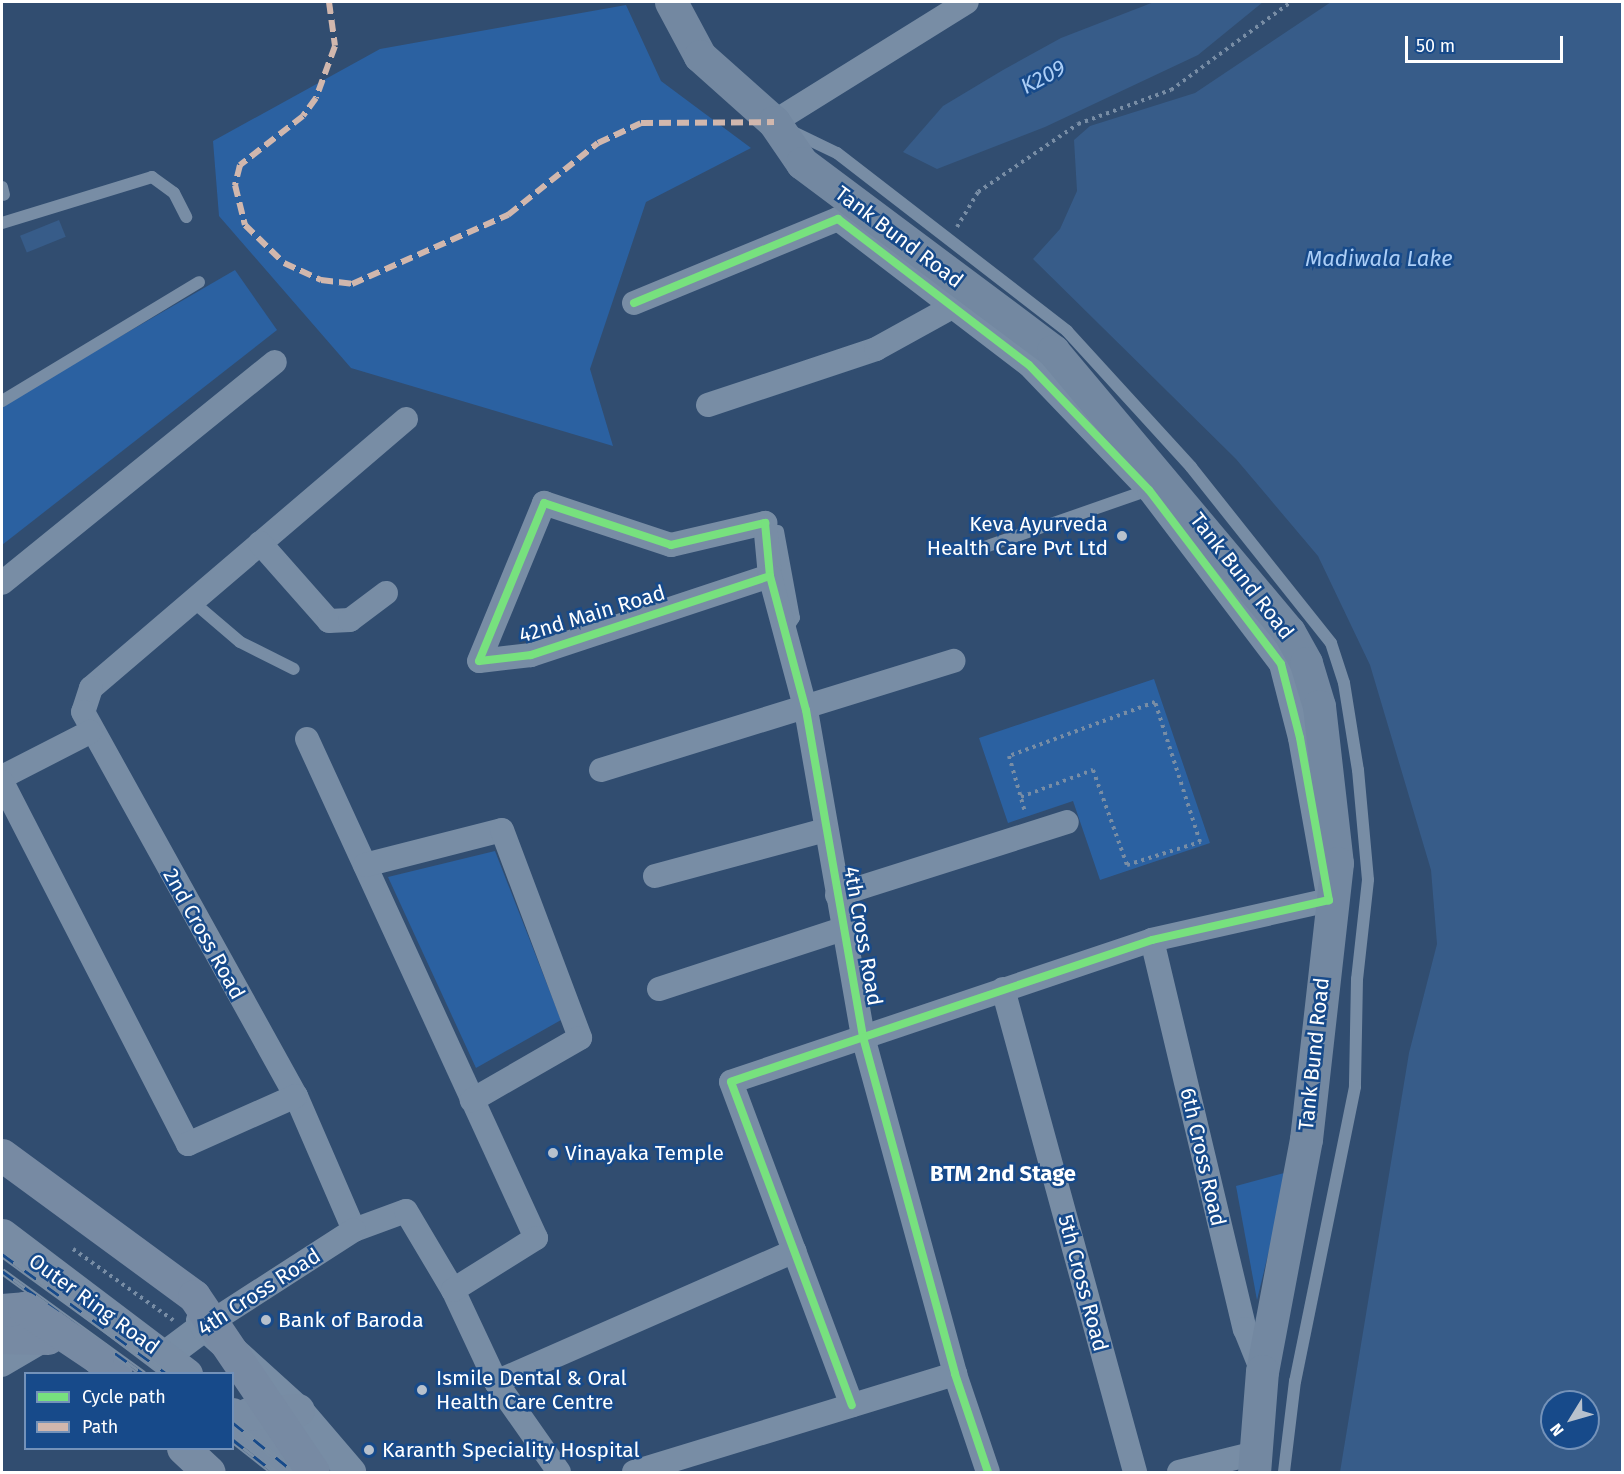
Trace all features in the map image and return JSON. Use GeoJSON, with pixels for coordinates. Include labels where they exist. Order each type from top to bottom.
{"type":"FeatureCollection","features":[{"type":"Feature","properties":{"kind":"highway","name":"Outer Ring Road"},"geometry":{"type":"LineString","coordinates":[[2,1235],[175,1365]]}},
{"type":"Feature","properties":{"kind":"highway"},"geometry":{"type":"LineString","coordinates":[[2,1302],[48,1338],[102,1368]]}},
{"type":"Feature","properties":{"kind":"highway"},"geometry":{"type":"LineString","coordinates":[[234,1415],[298,1410]]}},
{"type":"Feature","properties":{"kind":"highway"},"geometry":{"type":"LineString","coordinates":[[234,1415],[300,1473]]}},
{"type":"Feature","properties":{"kind":"highway"},"geometry":{"type":"LineString","coordinates":[[184,1450],[209,1473]]}},
{"type":"Feature","properties":{"kind":"main road","name":"Tank Bund Road"},"geometry":{"type":"LineString","coordinates":[[671,2],[700,56],[774,122],[802,164],[1053,351],[1289,632],[1305,663],[1324,738],[1337,863],[1329,900],[1306,1139],[1262,1371],[1254,1463]]}},
{"type":"Feature","properties":{"kind":"main road"},"geometry":{"type":"LineString","coordinates":[[2,1155],[194,1296],[313,1473]]}},
{"type":"Feature","properties":{"kind":"main road"},"geometry":{"type":"LineString","coordinates":[[2,1312],[24,1308],[102,1368]]}},
{"type":"Feature","properties":{"kind":"main road"},"geometry":{"type":"LineString","coordinates":[[2,1337],[48,1338]]}},
{"type":"Feature","properties":{"kind":"main road"},"geometry":{"type":"LineString","coordinates":[[203,1450],[224,1473]]}},
{"type":"Feature","properties":{"kind":"street"},"geometry":{"type":"LineString","coordinates":[[774,122],[967,2]]}},
{"type":"Feature","properties":{"kind":"street"},"geometry":{"type":"LineString","coordinates":[[634,303],[838,219],[1029,365],[1149,490],[1281,664],[1329,900],[1152,940],[732,1082],[852,1405]]}},
{"type":"Feature","properties":{"kind":"street"},"geometry":{"type":"LineString","coordinates":[[708,405],[876,349],[954,306]]}},
{"type":"Feature","properties":{"kind":"street"},"geometry":{"type":"LineString","coordinates":[[2,583],[274,362]]}},
{"type":"Feature","properties":{"kind":"street","name":"2nd Cross Road"},"geometry":{"type":"LineString","coordinates":[[354,1230],[296,1096],[90,732],[83,712],[91,688],[406,419]]}},
{"type":"Feature","properties":{"kind":"street","name":"42nd Main Road"},"geometry":{"type":"LineString","coordinates":[[544,503],[671,545],[765,523],[770,576],[531,655],[479,661],[544,503]]}},
{"type":"Feature","properties":{"kind":"street"},"geometry":{"type":"LineString","coordinates":[[260,543],[329,621],[350,620],[386,593]]}},
{"type":"Feature","properties":{"kind":"street","name":"4th Cross Road"},"geometry":{"type":"LineString","coordinates":[[770,576],[806,710],[825,830],[863,1037],[955,1374],[988,1473]]}},
{"type":"Feature","properties":{"kind":"street"},"geometry":{"type":"LineString","coordinates":[[601,770],[806,710],[954,661]]}},
{"type":"Feature","properties":{"kind":"street"},"geometry":{"type":"LineString","coordinates":[[90,732],[2,780],[188,1144],[296,1096]]}},
{"type":"Feature","properties":{"kind":"street"},"geometry":{"type":"LineString","coordinates":[[307,738],[536,1238],[453,1290]]}},
{"type":"Feature","properties":{"kind":"street"},"geometry":{"type":"LineString","coordinates":[[837,895],[1067,822]]}},
{"type":"Feature","properties":{"kind":"street"},"geometry":{"type":"LineString","coordinates":[[365,866],[502,830],[580,1038],[472,1100]]}},
{"type":"Feature","properties":{"kind":"street"},"geometry":{"type":"LineString","coordinates":[[655,876],[825,830]]}},
{"type":"Feature","properties":{"kind":"street"},"geometry":{"type":"LineString","coordinates":[[659,989],[843,929]]}},
{"type":"Feature","properties":{"kind":"street","name":"6th Cross Road"},"geometry":{"type":"LineString","coordinates":[[1152,940],[1245,1329],[1262,1371]]}},
{"type":"Feature","properties":{"kind":"street","name":"5th Cross Road"},"geometry":{"type":"LineString","coordinates":[[1003,989],[1136,1473]]}},
{"type":"Feature","properties":{"kind":"street"},"geometry":{"type":"LineString","coordinates":[[2,1173],[205,1326],[298,1410],[351,1473]]}},
{"type":"Feature","properties":{"kind":"street"},"geometry":{"type":"LineString","coordinates":[[354,1230],[406,1211],[453,1290],[496,1382],[559,1473]]}},
{"type":"Feature","properties":{"kind":"street","name":"4th Cross Road"},"geometry":{"type":"LineString","coordinates":[[175,1365],[205,1326],[354,1230]]}},
{"type":"Feature","properties":{"kind":"street"},"geometry":{"type":"LineString","coordinates":[[496,1382],[795,1251]]}},
{"type":"Feature","properties":{"kind":"street"},"geometry":{"type":"LineString","coordinates":[[2,1312],[48,1338]]}},
{"type":"Feature","properties":{"kind":"street"},"geometry":{"type":"LineString","coordinates":[[2,1365],[48,1338]]}},
{"type":"Feature","properties":{"kind":"street"},"geometry":{"type":"LineString","coordinates":[[634,1473],[955,1374]]}},
{"type":"Feature","properties":{"kind":"street"},"geometry":{"type":"LineString","coordinates":[[1179,1473],[1254,1463]]}},
{"type":"Feature","properties":{"kind":"lane"},"geometry":{"type":"LineString","coordinates":[[774,122],[837,153],[1067,331],[1131,399],[1324,633],[1344,683],[1368,880],[1358,979],[1355,1087],[1294,1381],[1284,1473]]}},
{"type":"Feature","properties":{"kind":"lane"},"geometry":{"type":"LineString","coordinates":[[2,223],[152,177],[174,193],[186,217]]}},
{"type":"Feature","properties":{"kind":"lane"},"geometry":{"type":"LineString","coordinates":[[2,401],[199,282]]}},
{"type":"Feature","properties":{"kind":"lane"},"geometry":{"type":"LineString","coordinates":[[982,548],[1149,490]]}},
{"type":"Feature","properties":{"kind":"lane"},"geometry":{"type":"LineString","coordinates":[[778,531],[794,618],[786,630]]}},
{"type":"Feature","properties":{"kind":"lane"},"geometry":{"type":"LineString","coordinates":[[192,602],[240,642],[294,669]]}},
{"type":"Feature","properties":{"kind":"path"},"geometry":{"type":"LineString","coordinates":[[949,240],[978,192],[1078,124],[1172,90],[1291,2]]}},
{"type":"Feature","properties":{"kind":"path"},"geometry":{"type":"LineString","coordinates":[[1155,702],[1200,842],[1127,866],[1093,770],[1021,797],[1009,756],[1155,702]]}},
{"type":"Feature","properties":{"kind":"path"},"geometry":{"type":"LineString","coordinates":[[73,1249],[157,1308]]}},
{"type":"Feature","properties":{"kind":"shaded area"},"geometry":{"type":"Polygon","coordinates":[[[626,5],[661,81],[751,148],[646,202],[590,369],[613,446],[351,368],[219,216],[213,141],[380,49],[626,5]]]}},
{"type":"Feature","properties":{"kind":"shaded area"},"geometry":{"type":"Polygon","coordinates":[[[235,270],[277,330],[2,545],[2,405],[235,270]]]}},
{"type":"Feature","properties":{"kind":"shaded area"},"geometry":{"type":"Polygon","coordinates":[[[1154,679],[1210,843],[1100,880],[1073,801],[1008,823],[979,738],[1154,679]]]}},
{"type":"Feature","properties":{"kind":"shaded area"},"geometry":{"type":"Polygon","coordinates":[[[495,851],[561,1020],[476,1068],[388,877],[495,851]]]}},
{"type":"Feature","properties":{"kind":"shaded area"},"geometry":{"type":"Polygon","coordinates":[[[1288,1172],[1257,1300],[1236,1186],[1288,1172]]]}},
{"type":"Feature","properties":{"kind":"water","name":"K209"},"geometry":{"type":"Polygon","coordinates":[[[1154,2],[1263,2],[1198,55],[1045,127],[937,169],[903,152],[943,106],[1003,70],[1061,38],[1154,2]]]}},
{"type":"Feature","properties":{"kind":"water","name":"Madiwala Lake"},"geometry":{"type":"Polygon","coordinates":[[[1331,2],[1622,2],[1622,1472],[1340,1472],[1409,1053],[1437,944],[1431,870],[1370,665],[1318,556],[1236,459],[1033,259],[1060,229],[1077,191],[1074,140],[1090,126],[1195,93],[1331,2]]]}},
{"type":"Feature","properties":{"kind":"water"},"geometry":{"type":"Polygon","coordinates":[[[59,220],[66,237],[27,252],[20,236],[59,220]]]}},
{"type":"Feature","properties":{"kind":"railway"},"geometry":{"type":"LineString","coordinates":[[2,1254],[164,1372]]}},
{"type":"Feature","properties":{"kind":"railway"},"geometry":{"type":"LineString","coordinates":[[2,1271],[141,1372]]}},
{"type":"Feature","properties":{"kind":"railway"},"geometry":{"type":"LineString","coordinates":[[234,1424],[294,1472]]}},
{"type":"Feature","properties":{"kind":"railway"},"geometry":{"type":"LineString","coordinates":[[234,1441],[274,1472]]}},
{"type":"Feature","properties":{"kind":"marked path"},"geometry":{"type":"LineString","coordinates":[[329,2],[335,46],[316,98],[303,116],[240,165],[235,185],[245,225],[284,263],[321,280],[352,284],[508,215],[598,143],[641,123],[774,122]]}},
{"type":"Feature","properties":{"kind":"cycle path"},"geometry":{"type":"LineString","coordinates":[[634,303],[838,219],[1029,365],[1149,490],[1281,664],[1300,738],[1329,900],[1152,940],[731,1082],[852,1405]]}},
{"type":"Feature","properties":{"kind":"cycle path"},"geometry":{"type":"LineString","coordinates":[[770,576],[531,655],[479,661],[544,503],[671,545],[765,523],[770,576],[806,710],[863,1037],[955,1374],[988,1472]]}},
{"type":"Feature","properties":{"kind":"place","name":"Keva Ayurveda Health Care Pvt Ltd"},"geometry":{"type":"Point","coordinates":[1122,536]}},
{"type":"Feature","properties":{"kind":"place","name":"Vinayaka Temple"},"geometry":{"type":"Point","coordinates":[553,1153]}},
{"type":"Feature","properties":{"kind":"place","name":"Bank of Baroda"},"geometry":{"type":"Point","coordinates":[266,1320]}},
{"type":"Feature","properties":{"kind":"place","name":"Ismile Dental & Oral Health Care Centre"},"geometry":{"type":"Point","coordinates":[422,1390]}},
{"type":"Feature","properties":{"kind":"place","name":"Karanth Speciality Hospital"},"geometry":{"type":"Point","coordinates":[369,1450]}},
{"type":"Feature","properties":{"kind":"district","name":"BTM 2nd Stage"},"geometry":{"type":"Point","coordinates":[1003,1174]}}]}
